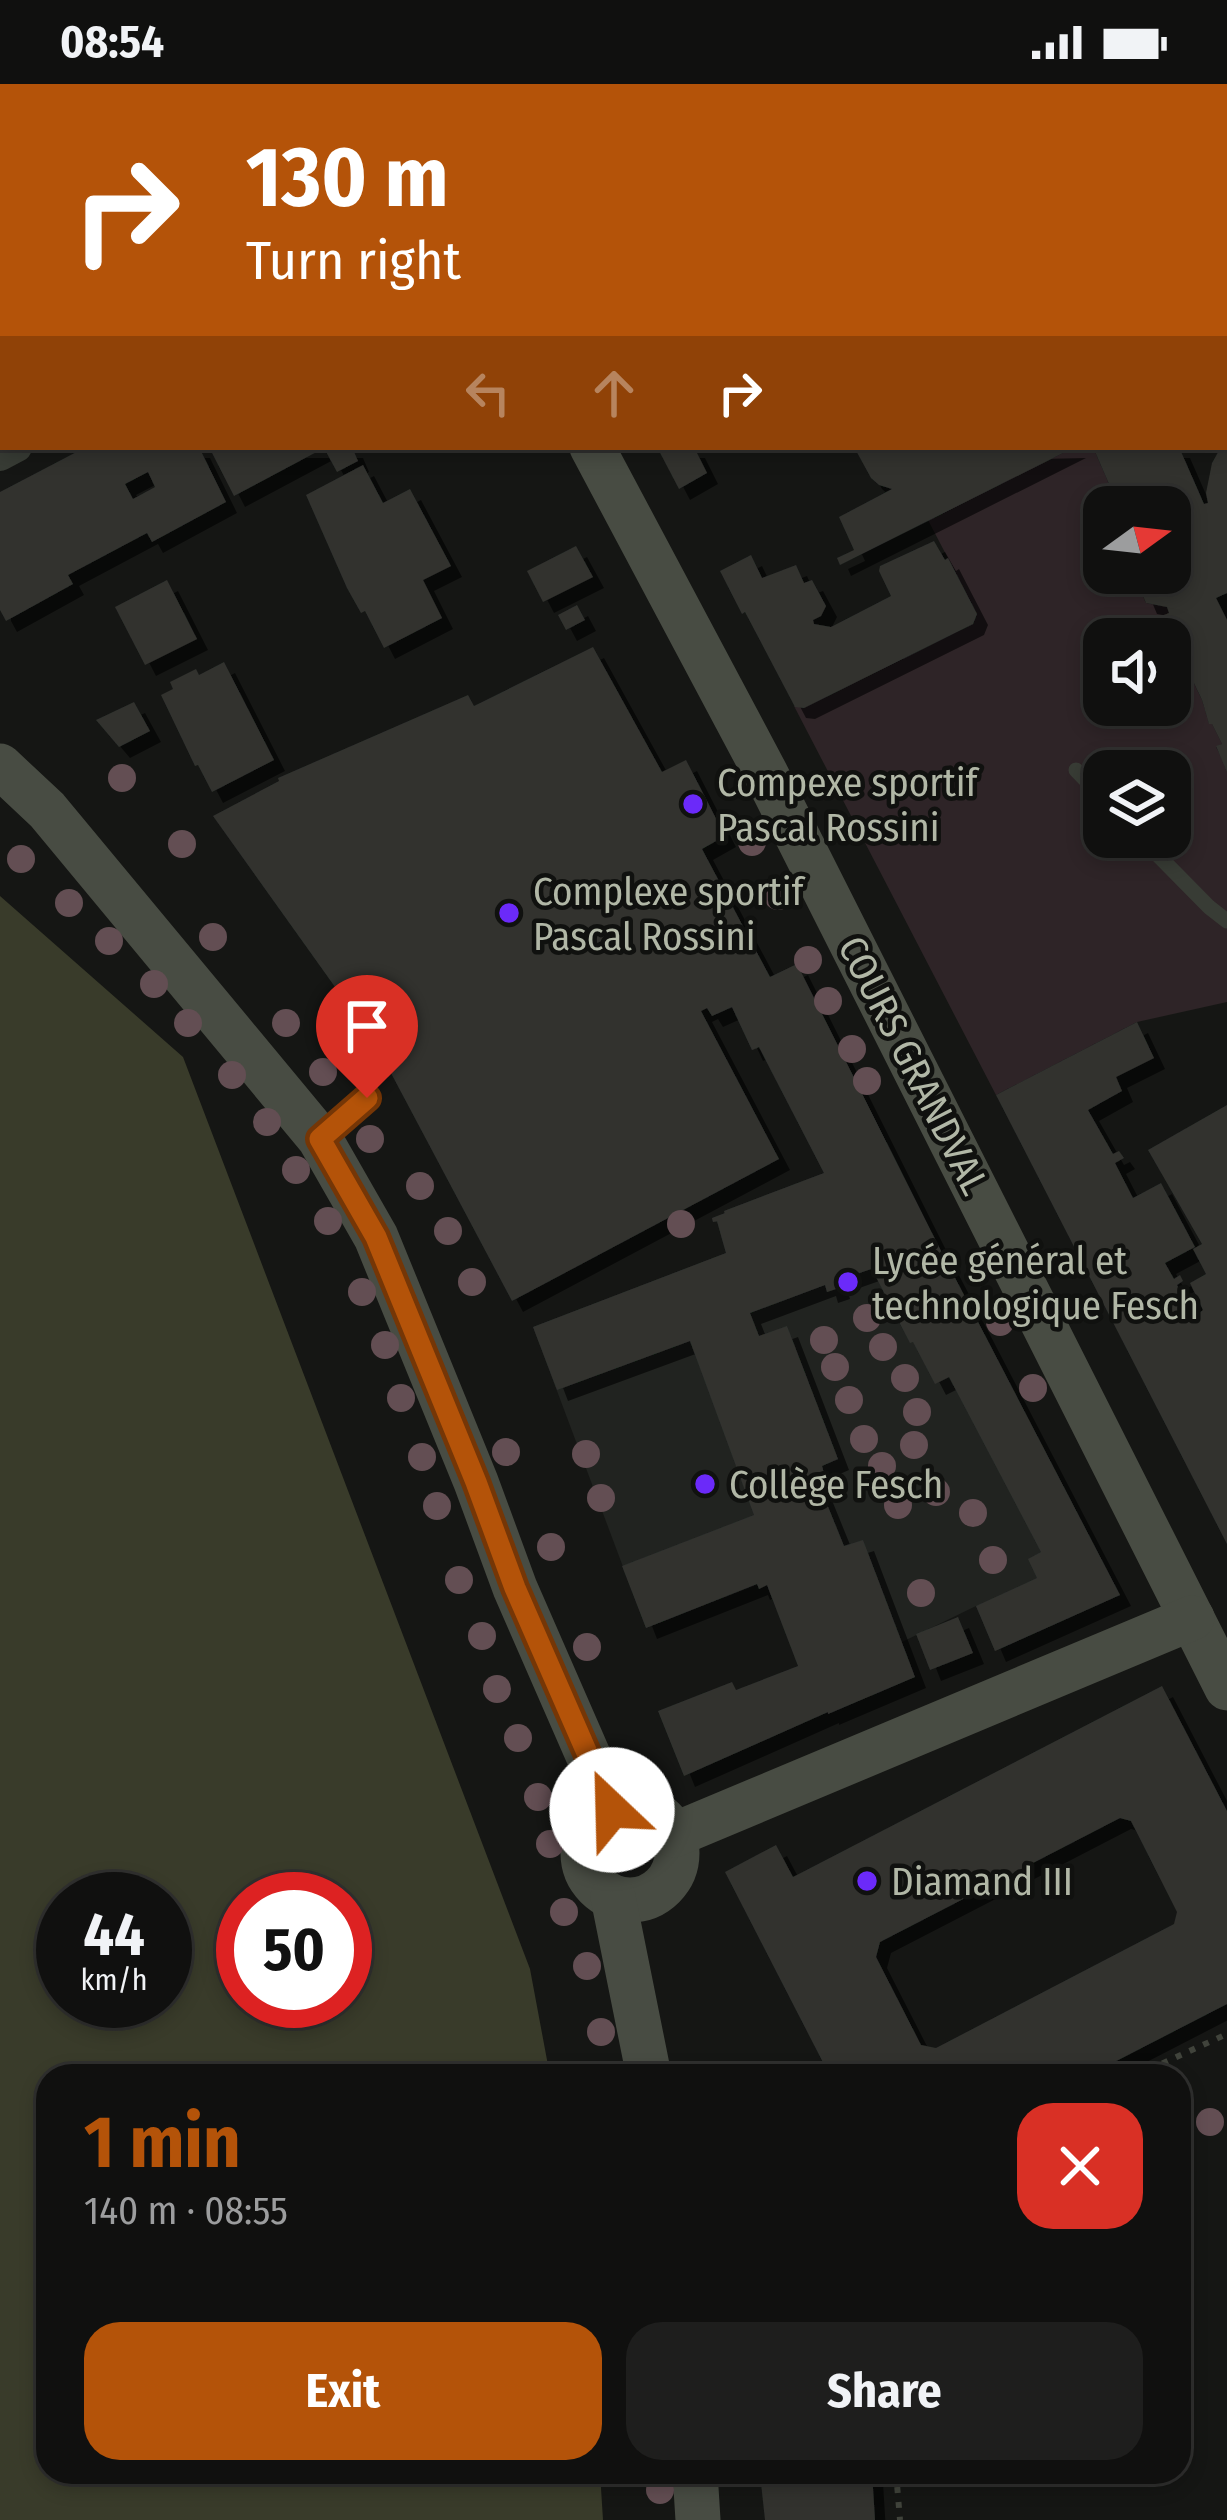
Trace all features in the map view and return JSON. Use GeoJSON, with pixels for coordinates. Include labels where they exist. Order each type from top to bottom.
{"type":"FeatureCollection","features":[{"type":"Feature","properties":{"kind":"main road","name":"COURS GRANDVAL"},"geometry":{"type":"LineString","coordinates":[[594,450],[776,795],[1227,1688]]}},
{"type":"Feature","properties":{"kind":"main road"},"geometry":{"type":"LineString","coordinates":[[0,766],[47,810],[320,1139],[376,1237],[515,1588],[612,1810]]}},
{"type":"Feature","properties":{"kind":"main road"},"geometry":{"type":"LineString","coordinates":[[674,1835],[1192,1618]]}},
{"type":"Feature","properties":{"kind":"main road"},"geometry":{"type":"LineString","coordinates":[[641,1807],[655,1813],[674,1835],[676,1866],[657,1892],[643,1899],[613,1897],[599,1889],[584,1862],[589,1831],[612,1810],[641,1807]]}},
{"type":"Feature","properties":{"kind":"main road"},"geometry":{"type":"LineString","coordinates":[[613,1897],[647,2064]]}},
{"type":"Feature","properties":{"kind":"main road"},"geometry":{"type":"LineString","coordinates":[[696,2484],[698,2520]]}},
{"type":"Feature","properties":{"kind":"lane"},"geometry":{"type":"LineString","coordinates":[[1076,770],[1083,777]]}},
{"type":"Feature","properties":{"kind":"lane"},"geometry":{"type":"LineString","coordinates":[[1161,858],[1208,908],[1227,921]]}},
{"type":"Feature","properties":{"kind":"lane"},"geometry":{"type":"LineString","coordinates":[[320,1139],[367,1098]]}},
{"type":"Feature","properties":{"kind":"path"},"geometry":{"type":"LineString","coordinates":[[1161,2064],[1227,2034]]}},
{"type":"Feature","properties":{"kind":"path"},"geometry":{"type":"LineString","coordinates":[[897,2484],[900,2520]]}},
{"type":"Feature","properties":{"kind":"shaded area"},"geometry":{"type":"Polygon","coordinates":[[[1069,450],[1094,450],[1110,486],[1083,486],[1083,594],[1142,594],[1146,603],[1167,607],[1169,613],[1162,618],[1083,618],[1083,726],[1191,726],[1191,677],[1222,744],[1216,747],[1227,768],[1227,1002],[1137,1022],[996,1095],[794,706],[804,708],[973,624],[977,614],[928,520],[1069,450]]]}},
{"type":"Feature","properties":{"kind":"shaded area"},"geometry":{"type":"Polygon","coordinates":[[[0,896],[183,1057],[530,1969],[548,2064],[36,2064],[36,2484],[601,2484],[603,2520],[0,2520],[0,896]]]}},
{"type":"Feature","properties":{"kind":"shaded area"},"geometry":{"type":"Polygon","coordinates":[[[797,964],[1120,1595],[995,1651],[976,1606],[902,1642],[915,1677],[828,1714],[775,1578],[646,1628],[533,1327],[726,1253],[712,1218],[824,1173],[759,1048],[752,1050],[732,1008],[712,1016],[707,1008],[797,964]]]}},
{"type":"Feature","properties":{"kind":"building"},"geometry":{"type":"Polygon","coordinates":[[[80,450],[200,450],[226,502],[152,542],[147,533],[68,575],[73,584],[6,621],[0,610],[0,492],[80,450]],[[148,472],[125,484],[133,499],[155,487],[148,472]]]}},
{"type":"Feature","properties":{"kind":"building"},"geometry":{"type":"Polygon","coordinates":[[[211,450],[320,450],[234,496],[211,450]]]}},
{"type":"Feature","properties":{"kind":"building"},"geometry":{"type":"Polygon","coordinates":[[[325,450],[353,450],[358,461],[337,472],[325,450]]]}},
{"type":"Feature","properties":{"kind":"building"},"geometry":{"type":"Polygon","coordinates":[[[659,450],[696,450],[707,473],[679,489],[659,450]]]}},
{"type":"Feature","properties":{"kind":"building"},"geometry":{"type":"Polygon","coordinates":[[[856,450],[1069,450],[840,565],[837,558],[854,550],[839,517],[892,489],[871,478],[856,450]]]}},
{"type":"Feature","properties":{"kind":"building"},"geometry":{"type":"Polygon","coordinates":[[[1094,450],[1180,450],[1204,504],[1208,503],[1212,463],[1219,450],[1227,450],[1227,593],[1216,598],[1227,620],[1227,772],[1216,746],[1222,744],[1191,677],[1191,618],[1163,618],[1169,613],[1167,607],[1146,603],[1142,594],[1191,594],[1191,486],[1110,486],[1094,450]]]}},
{"type":"Feature","properties":{"kind":"building"},"geometry":{"type":"Polygon","coordinates":[[[363,465],[383,503],[410,489],[451,566],[423,580],[442,618],[384,648],[347,588],[306,495],[363,465]]]}},
{"type":"Feature","properties":{"kind":"building"},"geometry":{"type":"Polygon","coordinates":[[[934,541],[977,614],[973,624],[804,708],[795,707],[720,571],[751,555],[762,578],[796,565],[804,583],[812,580],[826,606],[814,624],[831,627],[891,596],[880,566],[934,541]]]}},
{"type":"Feature","properties":{"kind":"building"},"geometry":{"type":"Polygon","coordinates":[[[576,546],[593,577],[543,602],[527,571],[576,546]]]}},
{"type":"Feature","properties":{"kind":"building"},"geometry":{"type":"Polygon","coordinates":[[[167,580],[197,639],[145,665],[115,607],[167,580]]]}},
{"type":"Feature","properties":{"kind":"building"},"geometry":{"type":"Polygon","coordinates":[[[577,605],[585,620],[566,630],[558,615],[577,605]]]}},
{"type":"Feature","properties":{"kind":"building"},"geometry":{"type":"Polygon","coordinates":[[[593,647],[662,772],[686,760],[725,836],[702,849],[770,977],[797,964],[1120,1595],[995,1651],[976,1606],[1037,1578],[1028,1559],[1041,1552],[949,1377],[935,1384],[874,1268],[837,1281],[839,1288],[827,1292],[825,1285],[750,1313],[759,1336],[787,1326],[838,1459],[822,1466],[826,1479],[818,1482],[844,1546],[863,1540],[915,1677],[684,1776],[658,1711],[732,1682],[736,1690],[798,1666],[767,1585],[759,1589],[757,1584],[646,1628],[622,1566],[754,1515],[690,1341],[557,1390],[533,1327],[726,1253],[712,1218],[824,1173],[759,1047],[752,1050],[732,1007],[712,1016],[707,1008],[701,1011],[779,1159],[512,1301],[375,1043],[213,816],[278,778],[468,695],[474,706],[593,647]]]}},
{"type":"Feature","properties":{"kind":"building"},"geometry":{"type":"Polygon","coordinates":[[[224,662],[274,760],[212,792],[161,695],[173,689],[170,682],[224,662]]]}},
{"type":"Feature","properties":{"kind":"building"},"geometry":{"type":"Polygon","coordinates":[[[134,702],[150,731],[119,747],[96,720],[134,702]]]}},
{"type":"Feature","properties":{"kind":"building"},"geometry":{"type":"Polygon","coordinates":[[[1137,1022],[1154,1058],[1116,1077],[1122,1091],[1088,1110],[1113,1154],[1119,1151],[1124,1158],[1115,1163],[1133,1198],[1161,1183],[1195,1247],[1165,1263],[1174,1279],[1180,1275],[1183,1281],[1177,1285],[1184,1297],[1190,1294],[1199,1313],[1203,1310],[1190,1283],[1206,1274],[1193,1249],[1202,1244],[1148,1150],[1227,1105],[1227,1544],[996,1095],[1137,1022]]]}},
{"type":"Feature","properties":{"kind":"building"},"geometry":{"type":"Polygon","coordinates":[[[958,1617],[973,1653],[930,1670],[916,1634],[958,1617]]]}},
{"type":"Feature","properties":{"kind":"building","name":"Diamand III"},"geometry":{"type":"Polygon","coordinates":[[[1162,1686],[1227,1811],[1227,2004],[1111,2064],[824,2064],[725,1872],[776,1845],[793,1877],[1162,1686]],[[1120,1818],[880,1942],[876,1957],[921,2045],[936,2048],[1174,1924],[1177,1912],[1131,1821],[1120,1818]]]}},
{"type":"Feature","properties":{"kind":"building"},"geometry":{"type":"Polygon","coordinates":[[[761,2484],[873,2484],[875,2520],[765,2520],[761,2484]]]}},
{"type":"Feature","properties":{"kind":"place","name":"Compexe sportif Pascal Rossini"},"geometry":{"type":"Point","coordinates":[693,804]}},
{"type":"Feature","properties":{"kind":"place","name":"Complexe sportif Pascal Rossini"},"geometry":{"type":"Point","coordinates":[509,913]}},
{"type":"Feature","properties":{"kind":"place","name":"Lycée général et technologique Fesch"},"geometry":{"type":"Point","coordinates":[848,1282]}},
{"type":"Feature","properties":{"kind":"place","name":"Collège Fesch"},"geometry":{"type":"Point","coordinates":[705,1484]}},
{"type":"Feature","properties":{"kind":"place","name":"Diamand III"},"geometry":{"type":"Point","coordinates":[867,1881]}},
{"type":"Feature","properties":{"kind":"route"},"geometry":{"type":"LineString","coordinates":[[367,1098],[320,1139],[376,1237],[515,1588],[612,1810]]}}]}
